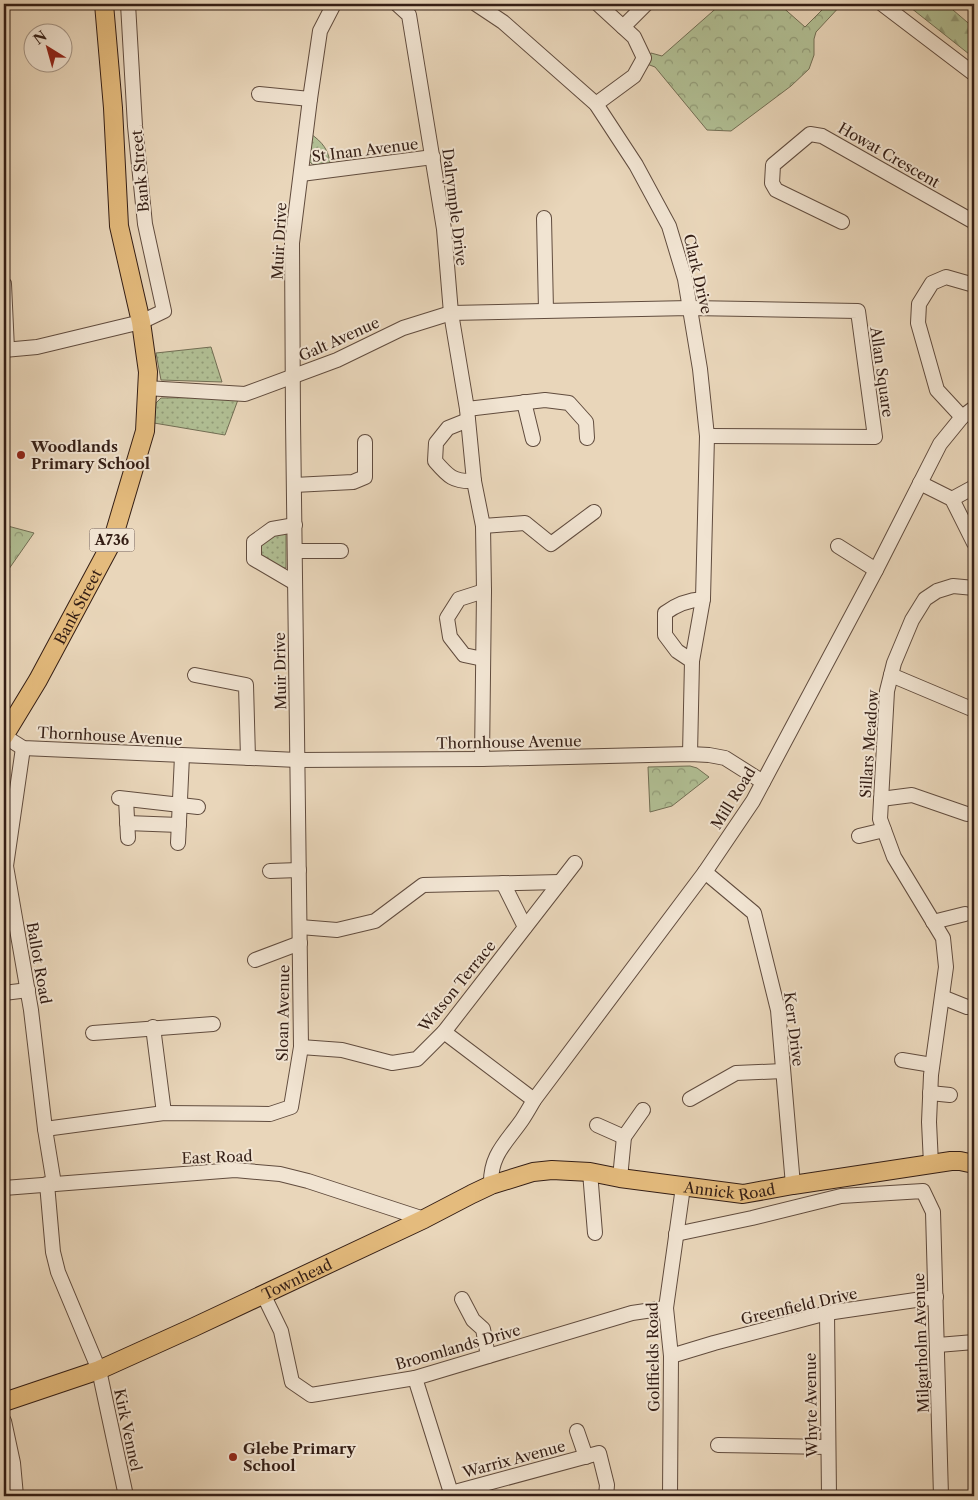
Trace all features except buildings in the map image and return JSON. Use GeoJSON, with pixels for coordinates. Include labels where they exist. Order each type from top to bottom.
{"type":"FeatureCollection","features":[{"type":"Feature","properties":{"kind":"main road","name":"Bank Street"},"geometry":{"type":"LineString","coordinates":[[4,736],[38,680],[112,542],[145,431],[148,372],[141,322],[119,226],[113,108],[104,4]]}},
{"type":"Feature","properties":{"kind":"main road","name":"Annick Road"},"geometry":{"type":"LineString","coordinates":[[491,1185],[533,1172],[552,1170],[590,1172],[620,1178],[743,1194],[951,1161],[960,1161],[972,1165]]}},
{"type":"Feature","properties":{"kind":"main road","name":"Townhead"},"geometry":{"type":"LineString","coordinates":[[4,1402],[99,1370],[424,1219],[491,1185]]}},
{"type":"Feature","properties":{"kind":"street","name":"Bank Street"},"geometry":{"type":"LineString","coordinates":[[128,4],[144,224],[164,311],[141,322]]}},
{"type":"Feature","properties":{"kind":"street","name":"Muir Drive"},"geometry":{"type":"LineString","coordinates":[[298,760],[292,243],[320,31],[334,4]]}},
{"type":"Feature","properties":{"kind":"street","name":"Dalrymple Drive"},"geometry":{"type":"LineString","coordinates":[[397,4],[409,15],[433,157],[444,229],[451,313],[467,415],[474,481],[483,526],[482,759]]}},
{"type":"Feature","properties":{"kind":"street","name":"Clark Drive"},"geometry":{"type":"LineString","coordinates":[[476,4],[503,22],[596,104],[636,165],[669,226],[685,279],[700,369],[707,436],[703,599],[692,662],[690,754]]}},
{"type":"Feature","properties":{"kind":"street"},"geometry":{"type":"LineString","coordinates":[[596,104],[634,76],[644,58],[634,37],[598,4]]}},
{"type":"Feature","properties":{"kind":"street"},"geometry":{"type":"LineString","coordinates":[[623,26],[646,4]]}},
{"type":"Feature","properties":{"kind":"street"},"geometry":{"type":"LineString","coordinates":[[882,4],[974,74]]}},
{"type":"Feature","properties":{"kind":"street"},"geometry":{"type":"LineString","coordinates":[[260,94],[310,99]]}},
{"type":"Feature","properties":{"kind":"street","name":"Howat Crescent"},"geometry":{"type":"LineString","coordinates":[[842,222],[776,190],[772,184],[773,165],[810,134],[822,136],[974,222]]}},
{"type":"Feature","properties":{"kind":"street","name":"St Inan Avenue"},"geometry":{"type":"LineString","coordinates":[[301,174],[433,157]]}},
{"type":"Feature","properties":{"kind":"street"},"geometry":{"type":"LineString","coordinates":[[544,218],[546,310]]}},
{"type":"Feature","properties":{"kind":"street"},"geometry":{"type":"LineString","coordinates":[[962,417],[937,390],[918,323],[919,304],[932,283],[946,277],[974,285]]}},
{"type":"Feature","properties":{"kind":"street"},"geometry":{"type":"LineString","coordinates":[[4,284],[5,349],[37,347],[141,322]]}},
{"type":"Feature","properties":{"kind":"street","name":"Galt Avenue"},"geometry":{"type":"LineString","coordinates":[[146,388],[244,394],[337,360],[403,328],[451,313],[690,308]]}},
{"type":"Feature","properties":{"kind":"street","name":"Allan Square"},"geometry":{"type":"LineString","coordinates":[[690,308],[858,311],[874,437],[707,436]]}},
{"type":"Feature","properties":{"kind":"street"},"geometry":{"type":"LineString","coordinates":[[474,481],[462,482],[446,474],[435,461],[436,443],[448,428],[467,415],[524,402],[545,400],[569,403],[586,422],[587,438]]}},
{"type":"Feature","properties":{"kind":"street"},"geometry":{"type":"LineString","coordinates":[[524,402],[533,439]]}},
{"type":"Feature","properties":{"kind":"street","name":"Mill Road"},"geometry":{"type":"LineString","coordinates":[[491,1185],[490,1173],[498,1153],[534,1100],[705,872],[753,801],[876,570],[940,444],[962,417],[974,408]]}},
{"type":"Feature","properties":{"kind":"street"},"geometry":{"type":"LineString","coordinates":[[294,485],[353,482],[365,477],[365,442]]}},
{"type":"Feature","properties":{"kind":"street"},"geometry":{"type":"LineString","coordinates":[[920,483],[952,499],[974,543]]}},
{"type":"Feature","properties":{"kind":"street"},"geometry":{"type":"LineString","coordinates":[[952,499],[974,486]]}},
{"type":"Feature","properties":{"kind":"street"},"geometry":{"type":"LineString","coordinates":[[483,526],[525,523],[551,544],[594,512]]}},
{"type":"Feature","properties":{"kind":"street"},"geometry":{"type":"LineString","coordinates":[[295,525],[272,529],[254,542],[254,559],[295,583]]}},
{"type":"Feature","properties":{"kind":"street"},"geometry":{"type":"LineString","coordinates":[[838,546],[876,570]]}},
{"type":"Feature","properties":{"kind":"street"},"geometry":{"type":"LineString","coordinates":[[295,551],[341,551]]}},
{"type":"Feature","properties":{"kind":"street","name":"Sillars Meadow"},"geometry":{"type":"LineString","coordinates":[[932,1164],[930,1093],[932,1065],[946,967],[943,938],[894,857],[880,819],[887,691],[894,663],[912,620],[926,599],[937,591],[953,586],[974,588]]}},
{"type":"Feature","properties":{"kind":"street"},"geometry":{"type":"LineString","coordinates":[[483,659],[464,655],[450,637],[447,618],[459,599],[484,591]]}},
{"type":"Feature","properties":{"kind":"street"},"geometry":{"type":"LineString","coordinates":[[692,662],[677,651],[665,635],[665,613],[674,606],[690,600],[703,599]]}},
{"type":"Feature","properties":{"kind":"street"},"geometry":{"type":"LineString","coordinates":[[194,675],[246,685],[248,758]]}},
{"type":"Feature","properties":{"kind":"street"},"geometry":{"type":"LineString","coordinates":[[891,675],[974,710]]}},
{"type":"Feature","properties":{"kind":"street","name":"Thornhouse Avenue"},"geometry":{"type":"LineString","coordinates":[[4,736],[23,748],[298,760],[709,755],[725,758],[763,782]]}},
{"type":"Feature","properties":{"kind":"street","name":"Ballot Road"},"geometry":{"type":"LineString","coordinates":[[23,748],[6,866],[28,990],[50,1184]]}},
{"type":"Feature","properties":{"kind":"street"},"geometry":{"type":"LineString","coordinates":[[178,843],[182,756]]}},
{"type":"Feature","properties":{"kind":"street","name":"Sloan Avenue"},"geometry":{"type":"LineString","coordinates":[[45,1129],[164,1113],[270,1114],[291,1107],[301,1047],[298,760]]}},
{"type":"Feature","properties":{"kind":"street"},"geometry":{"type":"LineString","coordinates":[[881,799],[912,795],[967,814]]}},
{"type":"Feature","properties":{"kind":"street"},"geometry":{"type":"LineString","coordinates":[[128,838],[123,799],[198,807]]}},
{"type":"Feature","properties":{"kind":"street"},"geometry":{"type":"LineString","coordinates":[[127,823],[179,825]]}},
{"type":"Feature","properties":{"kind":"street"},"geometry":{"type":"LineString","coordinates":[[859,836],[884,830]]}},
{"type":"Feature","properties":{"kind":"street","name":"Watson Terrace"},"geometry":{"type":"LineString","coordinates":[[301,1047],[342,1050],[392,1064],[417,1058],[444,1032],[575,863]]}},
{"type":"Feature","properties":{"kind":"street"},"geometry":{"type":"LineString","coordinates":[[270,871],[299,870]]}},
{"type":"Feature","properties":{"kind":"street","name":"Kerr Drive"},"geometry":{"type":"LineString","coordinates":[[705,872],[754,914],[778,1010],[793,1185]]}},
{"type":"Feature","properties":{"kind":"street"},"geometry":{"type":"LineString","coordinates":[[300,927],[336,930],[375,921],[423,885],[560,882]]}},
{"type":"Feature","properties":{"kind":"street"},"geometry":{"type":"LineString","coordinates":[[504,883],[525,927]]}},
{"type":"Feature","properties":{"kind":"street"},"geometry":{"type":"LineString","coordinates":[[933,922],[965,914]]}},
{"type":"Feature","properties":{"kind":"street"},"geometry":{"type":"LineString","coordinates":[[255,960],[300,943]]}},
{"type":"Feature","properties":{"kind":"street"},"geometry":{"type":"LineString","coordinates":[[4,993],[28,990]]}},
{"type":"Feature","properties":{"kind":"street"},"geometry":{"type":"LineString","coordinates":[[942,997],[967,1007]]}},
{"type":"Feature","properties":{"kind":"street"},"geometry":{"type":"LineString","coordinates":[[93,1033],[213,1024]]}},
{"type":"Feature","properties":{"kind":"street"},"geometry":{"type":"LineString","coordinates":[[154,1027],[164,1113]]}},
{"type":"Feature","properties":{"kind":"street"},"geometry":{"type":"LineString","coordinates":[[444,1032],[534,1100]]}},
{"type":"Feature","properties":{"kind":"street"},"geometry":{"type":"LineString","coordinates":[[902,1060],[932,1065]]}},
{"type":"Feature","properties":{"kind":"street"},"geometry":{"type":"LineString","coordinates":[[690,1099],[736,1073],[783,1071]]}},
{"type":"Feature","properties":{"kind":"street"},"geometry":{"type":"LineString","coordinates":[[930,1093],[950,1096]]}},
{"type":"Feature","properties":{"kind":"street"},"geometry":{"type":"LineString","coordinates":[[620,1178],[624,1137],[643,1110]]}},
{"type":"Feature","properties":{"kind":"street"},"geometry":{"type":"LineString","coordinates":[[597,1125],[624,1137]]}},
{"type":"Feature","properties":{"kind":"street","name":"East Road"},"geometry":{"type":"LineString","coordinates":[[4,1188],[235,1170],[275,1173],[308,1181],[424,1219]]}},
{"type":"Feature","properties":{"kind":"street"},"geometry":{"type":"LineString","coordinates":[[590,1172],[595,1233]]}},
{"type":"Feature","properties":{"kind":"street","name":"Kirk Vennel"},"geometry":{"type":"LineString","coordinates":[[50,1184],[53,1252],[58,1272],[99,1370],[126,1496]]}},
{"type":"Feature","properties":{"kind":"street","name":"Golffields Road"},"geometry":{"type":"LineString","coordinates":[[670,1496],[671,1356],[666,1308],[683,1187]]}},
{"type":"Feature","properties":{"kind":"street","name":"Annick Road"},"geometry":{"type":"LineString","coordinates":[[676,1234],[841,1196],[923,1191]]}},
{"type":"Feature","properties":{"kind":"street","name":"Milgarholm Avenue"},"geometry":{"type":"LineString","coordinates":[[923,1191],[933,1212],[942,1496]]}},
{"type":"Feature","properties":{"kind":"street","name":"Broomlands Drive"},"geometry":{"type":"LineString","coordinates":[[263,1294],[281,1331],[292,1382],[312,1396],[415,1378],[632,1313],[666,1308]]}},
{"type":"Feature","properties":{"kind":"street","name":"Greenfield Drive"},"geometry":{"type":"LineString","coordinates":[[671,1356],[827,1313],[936,1298]]}},
{"type":"Feature","properties":{"kind":"street"},"geometry":{"type":"LineString","coordinates":[[462,1299],[473,1320],[483,1329],[488,1356]]}},
{"type":"Feature","properties":{"kind":"street","name":"Whyte Avenue"},"geometry":{"type":"LineString","coordinates":[[827,1313],[829,1496]]}},
{"type":"Feature","properties":{"kind":"street"},"geometry":{"type":"LineString","coordinates":[[938,1345],[974,1342]]}},
{"type":"Feature","properties":{"kind":"street"},"geometry":{"type":"LineString","coordinates":[[415,1378],[451,1495]]}},
{"type":"Feature","properties":{"kind":"street"},"geometry":{"type":"LineString","coordinates":[[4,1421],[9,1464],[16,1496]]}},
{"type":"Feature","properties":{"kind":"street","name":"Warrix Avenue"},"geometry":{"type":"LineString","coordinates":[[577,1431],[586,1457]]}},
{"type":"Feature","properties":{"kind":"street"},"geometry":{"type":"LineString","coordinates":[[718,1445],[828,1447]]}},
{"type":"Feature","properties":{"kind":"street","name":"Warrix Avenue"},"geometry":{"type":"LineString","coordinates":[[451,1495],[599,1454],[607,1485],[606,1496]]}},
{"type":"Feature","properties":{"kind":"green space"},"geometry":{"type":"Polygon","coordinates":[[[721,4],[779,4],[805,27],[828,4],[842,4],[816,32],[814,55],[809,69],[791,86],[731,131],[707,130],[655,67],[647,64],[651,53],[662,56],[721,4]]]}},
{"type":"Feature","properties":{"kind":"green space"},"geometry":{"type":"Polygon","coordinates":[[[906,4],[946,4],[974,28],[974,58],[906,4]]]}},
{"type":"Feature","properties":{"kind":"green space"},"geometry":{"type":"Polygon","coordinates":[[[311,134],[324,147],[330,164],[315,165],[308,160],[311,134]]]}},
{"type":"Feature","properties":{"kind":"green space"},"geometry":{"type":"Polygon","coordinates":[[[211,347],[222,382],[161,380],[156,353],[211,347]]]}},
{"type":"Feature","properties":{"kind":"green space"},"geometry":{"type":"Polygon","coordinates":[[[239,397],[225,435],[154,423],[156,403],[161,398],[239,397]]]}},
{"type":"Feature","properties":{"kind":"green space"},"geometry":{"type":"Polygon","coordinates":[[[4,525],[34,533],[4,576],[4,525]]]}},
{"type":"Feature","properties":{"kind":"green space"},"geometry":{"type":"Polygon","coordinates":[[[275,533],[286,534],[286,568],[276,568],[259,556],[261,541],[275,533]]]}},
{"type":"Feature","properties":{"kind":"green space"},"geometry":{"type":"Polygon","coordinates":[[[690,766],[697,768],[709,777],[672,806],[650,812],[648,767],[690,766]]]}},
{"type":"Feature","properties":{"kind":"place","name":"Woodlands Primary School"},"geometry":{"type":"Point","coordinates":[21,455]}},
{"type":"Feature","properties":{"kind":"place","name":"Glebe Primary School"},"geometry":{"type":"Point","coordinates":[233,1457]}}]}
